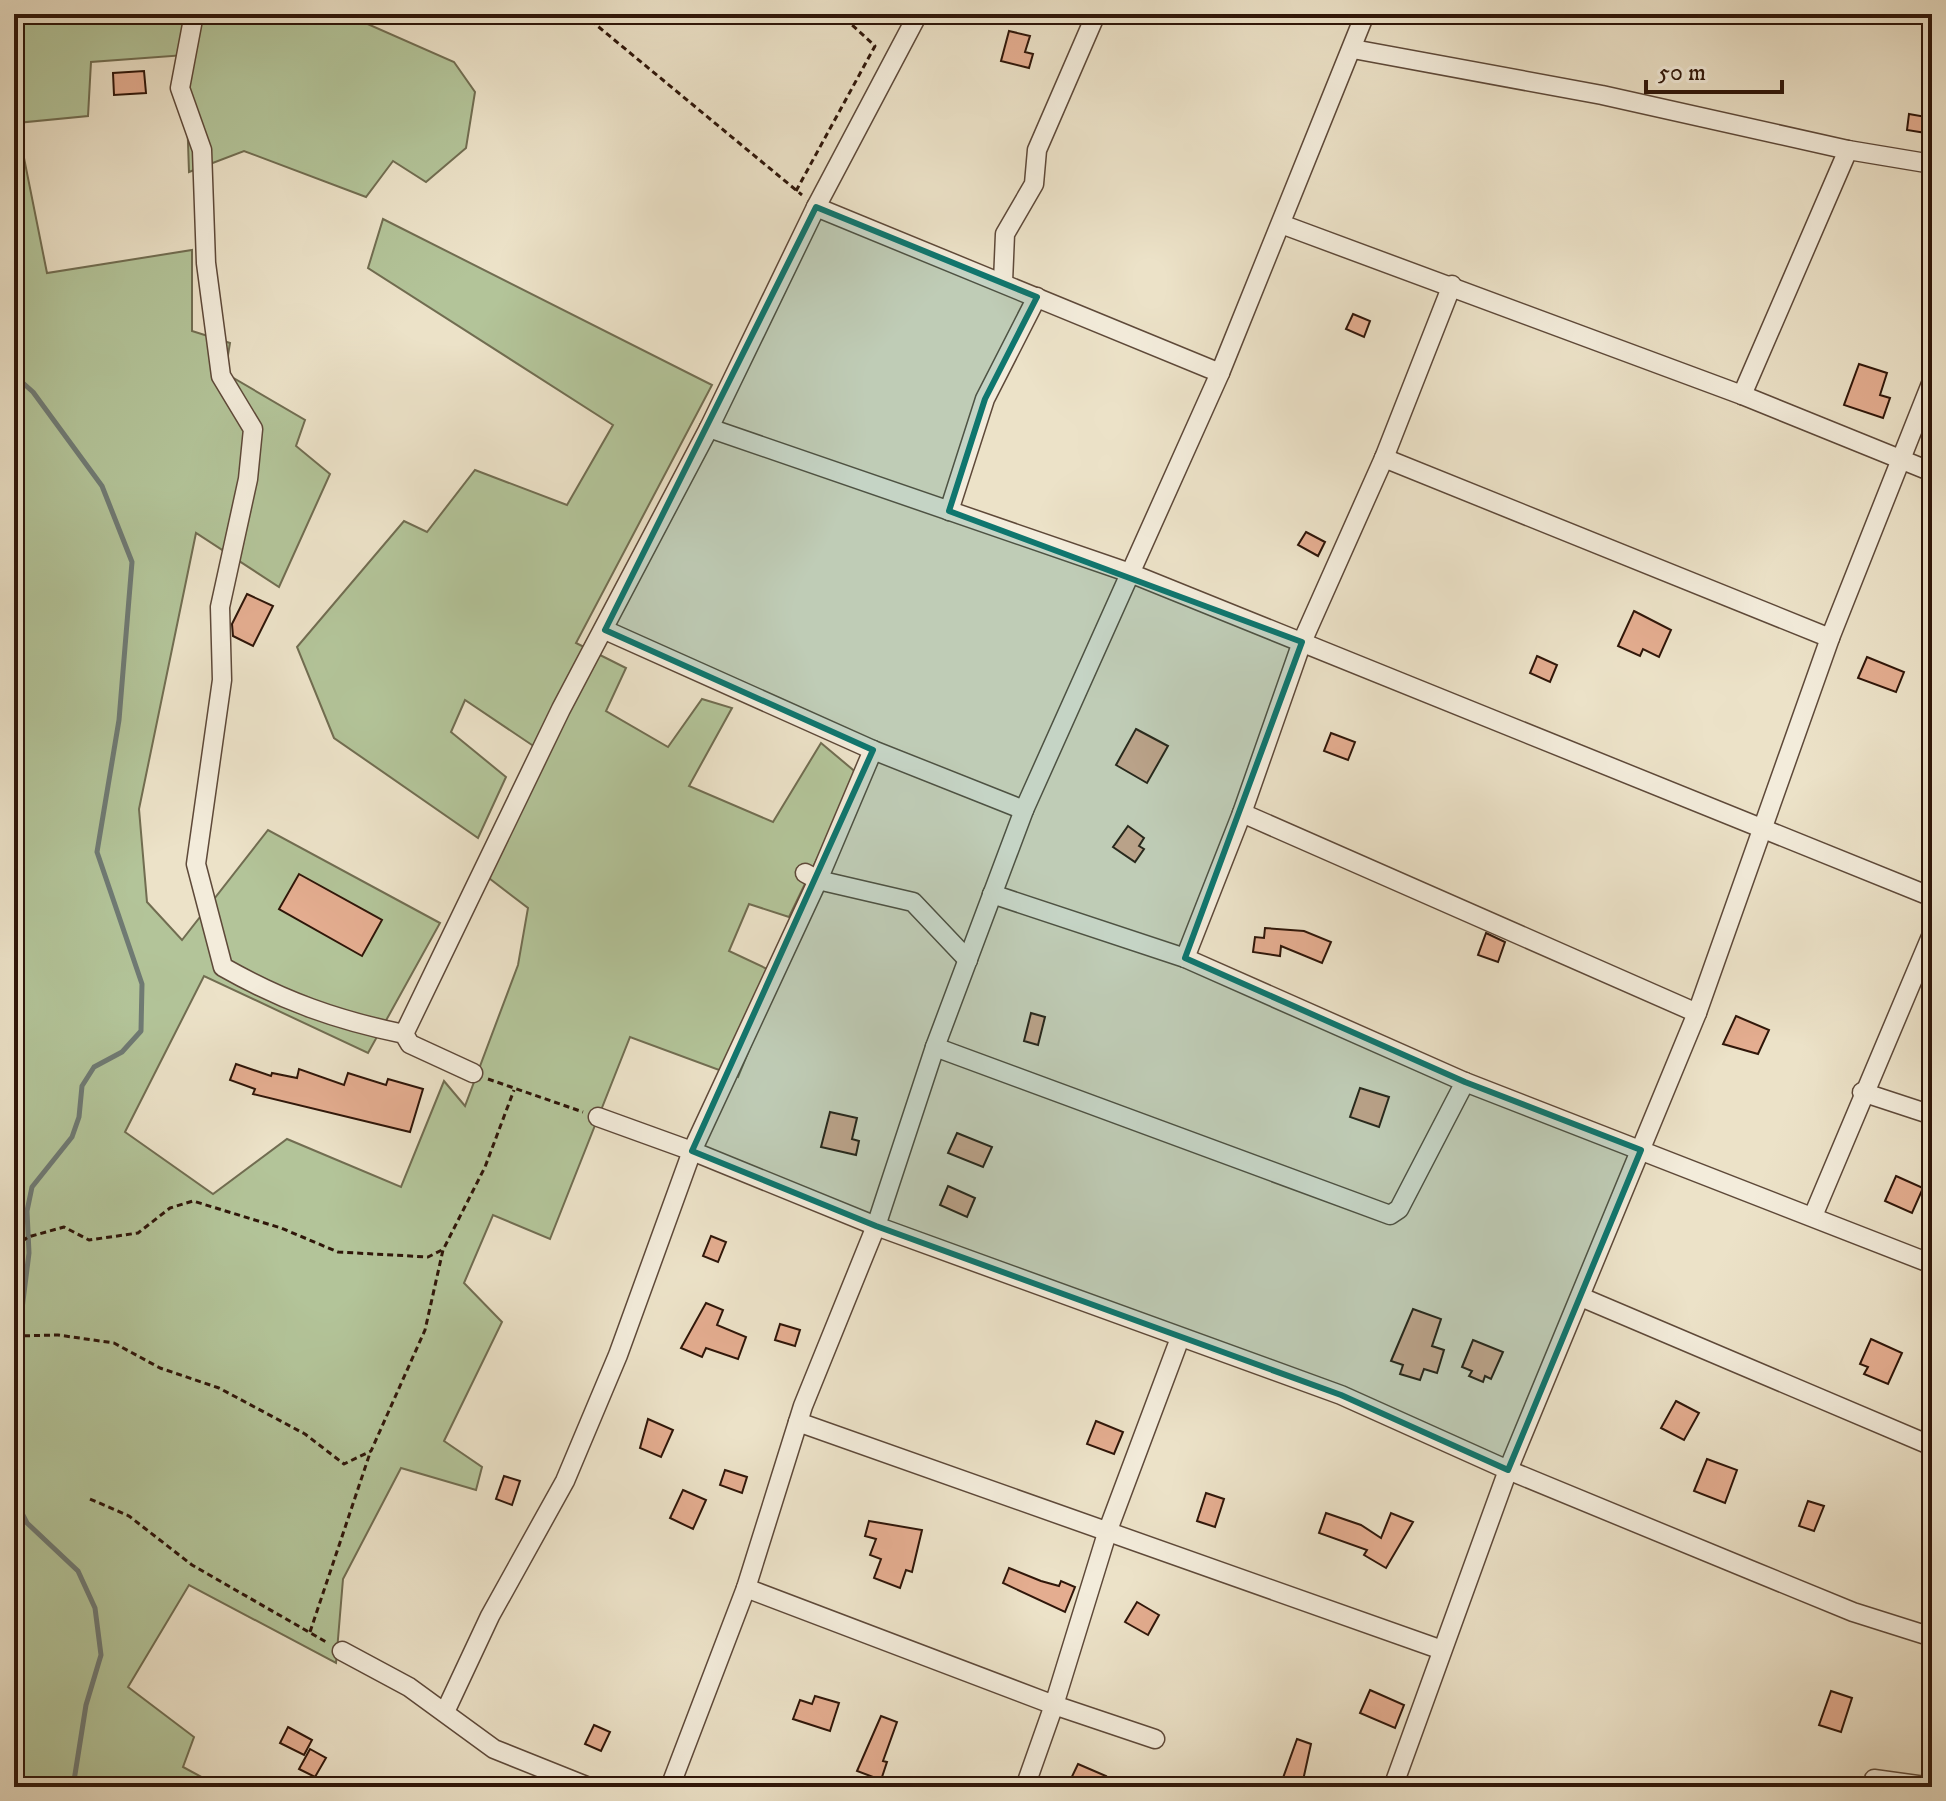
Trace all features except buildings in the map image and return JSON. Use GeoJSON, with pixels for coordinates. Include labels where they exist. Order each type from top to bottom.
{"type":"FeatureCollection","features":[{"type":"Feature","properties":{"kind":"street"},"geometry":{"type":"LineString","coordinates":[[194,14],[180,88],[202,150],[206,263],[221,376],[253,429],[248,479],[220,607],[222,680],[196,864],[223,967],[268,993],[338,1020],[404,1034],[410,1044],[473,1073]]}},
{"type":"Feature","properties":{"kind":"street"},"geometry":{"type":"LineString","coordinates":[[404,1034],[561,709],[709,428],[816,207],[918,14]]}},
{"type":"Feature","properties":{"kind":"street"},"geometry":{"type":"LineString","coordinates":[[1003,282],[1005,234],[1034,184],[1037,150],[1096,14]]}},
{"type":"Feature","properties":{"kind":"street"},"geometry":{"type":"LineString","coordinates":[[670,1787],[746,1588],[798,1422],[876,1226],[935,1047],[1024,810],[1220,373],[1365,14]]}},
{"type":"Feature","properties":{"kind":"street"},"geometry":{"type":"LineString","coordinates":[[1353,49],[1602,95],[1848,150],[1932,164]]}},
{"type":"Feature","properties":{"kind":"street"},"geometry":{"type":"LineString","coordinates":[[1742,395],[1848,150]]}},
{"type":"Feature","properties":{"kind":"street"},"geometry":{"type":"LineString","coordinates":[[816,207],[1220,373]]}},
{"type":"Feature","properties":{"kind":"street"},"geometry":{"type":"LineString","coordinates":[[1281,224],[1742,395],[1932,472]]}},
{"type":"Feature","properties":{"kind":"street"},"geometry":{"type":"LineString","coordinates":[[1185,958],[1242,813],[1302,642],[1384,458],[1452,285]]}},
{"type":"Feature","properties":{"kind":"street"},"geometry":{"type":"LineString","coordinates":[[949,511],[985,399],[1037,297]]}},
{"type":"Feature","properties":{"kind":"street"},"geometry":{"type":"LineString","coordinates":[[1393,1787],[1508,1470],[1697,1013],[1830,638],[1932,381]]}},
{"type":"Feature","properties":{"kind":"street"},"geometry":{"type":"LineString","coordinates":[[709,428],[1130,573],[1932,897]]}},
{"type":"Feature","properties":{"kind":"street"},"geometry":{"type":"LineString","coordinates":[[1384,458],[1830,638]]}},
{"type":"Feature","properties":{"kind":"street"},"geometry":{"type":"LineString","coordinates":[[605,630],[873,750],[1024,810]]}},
{"type":"Feature","properties":{"kind":"street"},"geometry":{"type":"LineString","coordinates":[[445,1712],[490,1616],[565,1481],[618,1355],[692,1151],[812,876],[873,750]]}},
{"type":"Feature","properties":{"kind":"street"},"geometry":{"type":"LineString","coordinates":[[1242,813],[1697,1013]]}},
{"type":"Feature","properties":{"kind":"street"},"geometry":{"type":"LineString","coordinates":[[812,876],[913,902],[968,960]]}},
{"type":"Feature","properties":{"kind":"street"},"geometry":{"type":"LineString","coordinates":[[992,894],[1185,958],[1465,1082],[1932,1264]]}},
{"type":"Feature","properties":{"kind":"street"},"geometry":{"type":"LineString","coordinates":[[1813,1216],[1862,1092],[1932,934]]}},
{"type":"Feature","properties":{"kind":"street"},"geometry":{"type":"LineString","coordinates":[[935,1047],[1390,1215],[1399,1209],[1465,1082]]}},
{"type":"Feature","properties":{"kind":"street"},"geometry":{"type":"LineString","coordinates":[[1862,1092],[1932,1115]]}},
{"type":"Feature","properties":{"kind":"street"},"geometry":{"type":"LineString","coordinates":[[598,1117],[692,1151],[876,1226],[1341,1395],[1508,1470],[1853,1612],[1932,1637]]}},
{"type":"Feature","properties":{"kind":"street"},"geometry":{"type":"LineString","coordinates":[[1581,1297],[1932,1446]]}},
{"type":"Feature","properties":{"kind":"street"},"geometry":{"type":"LineString","coordinates":[[1025,1787],[1108,1530],[1180,1338]]}},
{"type":"Feature","properties":{"kind":"street"},"geometry":{"type":"LineString","coordinates":[[798,1422],[1442,1650]]}},
{"type":"Feature","properties":{"kind":"street"},"geometry":{"type":"LineString","coordinates":[[746,1588],[1054,1705],[1155,1739]]}},
{"type":"Feature","properties":{"kind":"street"},"geometry":{"type":"LineString","coordinates":[[342,1651],[409,1687],[494,1749],[589,1787]]}},
{"type":"Feature","properties":{"kind":"street"},"geometry":{"type":"LineString","coordinates":[[1874,1779],[1932,1787]]}},
{"type":"Feature","properties":{"kind":"path"},"geometry":{"type":"LineString","coordinates":[[583,14],[816,207]]}},
{"type":"Feature","properties":{"kind":"path"},"geometry":{"type":"LineString","coordinates":[[796,191],[875,46],[840,14]]}},
{"type":"Feature","properties":{"kind":"path"},"geometry":{"type":"LineString","coordinates":[[473,1073],[514,1090],[598,1117]]}},
{"type":"Feature","properties":{"kind":"path"},"geometry":{"type":"LineString","coordinates":[[310,1632],[371,1451],[425,1330],[443,1250],[485,1167],[514,1090]]}},
{"type":"Feature","properties":{"kind":"path"},"geometry":{"type":"LineString","coordinates":[[14,1247],[28,1237],[64,1227],[89,1240],[138,1233],[170,1208],[193,1201],[281,1228],[338,1252],[428,1257],[443,1250]]}},
{"type":"Feature","properties":{"kind":"path"},"geometry":{"type":"LineString","coordinates":[[14,1336],[58,1335],[114,1343],[160,1368],[219,1388],[305,1434],[344,1464],[371,1451]]}},
{"type":"Feature","properties":{"kind":"path"},"geometry":{"type":"LineString","coordinates":[[90,1499],[129,1516],[192,1565],[342,1651]]}},
{"type":"Feature","properties":{"kind":"highlighted area"},"geometry":{"type":"Polygon","coordinates":[[[816,207],[1037,297],[985,399],[949,511],[1302,642],[1185,958],[1465,1082],[1641,1150],[1508,1470],[1341,1395],[876,1226],[692,1151],[873,750],[605,630],[816,207]]]}},
{"type":"Feature","properties":{"kind":"green space"},"geometry":{"type":"Polygon","coordinates":[[[14,14],[345,14],[454,62],[475,92],[466,148],[426,182],[393,161],[366,197],[244,151],[189,172],[185,55],[91,62],[88,116],[17,123],[47,273],[192,250],[192,331],[230,343],[225,373],[305,420],[296,446],[330,474],[279,587],[196,533],[139,809],[147,902],[182,940],[268,830],[440,923],[368,1053],[204,976],[125,1132],[213,1194],[287,1139],[401,1187],[444,1081],[465,1106],[518,965],[528,908],[481,872],[535,747],[465,700],[451,732],[506,777],[478,838],[334,738],[297,647],[404,521],[427,532],[475,470],[567,505],[613,425],[368,268],[383,219],[712,385],[576,643],[626,668],[606,711],[668,747],[702,699],[732,708],[689,786],[773,822],[821,743],[858,774],[789,917],[749,904],[729,951],[780,975],[738,1077],[630,1037],[550,1239],[493,1215],[464,1283],[502,1322],[444,1441],[482,1467],[476,1490],[401,1468],[343,1579],[336,1663],[189,1585],[128,1687],[194,1737],[183,1767],[220,1787],[14,1787],[14,14]]]}},
{"type":"Feature","properties":{"kind":"waterway"},"geometry":{"type":"LineString","coordinates":[[14,375],[33,392],[102,486],[132,562],[119,720],[97,852],[142,984],[141,1031],[122,1052],[94,1067],[82,1086],[79,1117],[72,1137],[32,1187],[27,1211],[29,1253],[21,1317],[14,1333]]}},
{"type":"Feature","properties":{"kind":"waterway"},"geometry":{"type":"LineString","coordinates":[[14,1498],[27,1523],[78,1571],[95,1608],[101,1655],[86,1705],[73,1787]]}}]}
